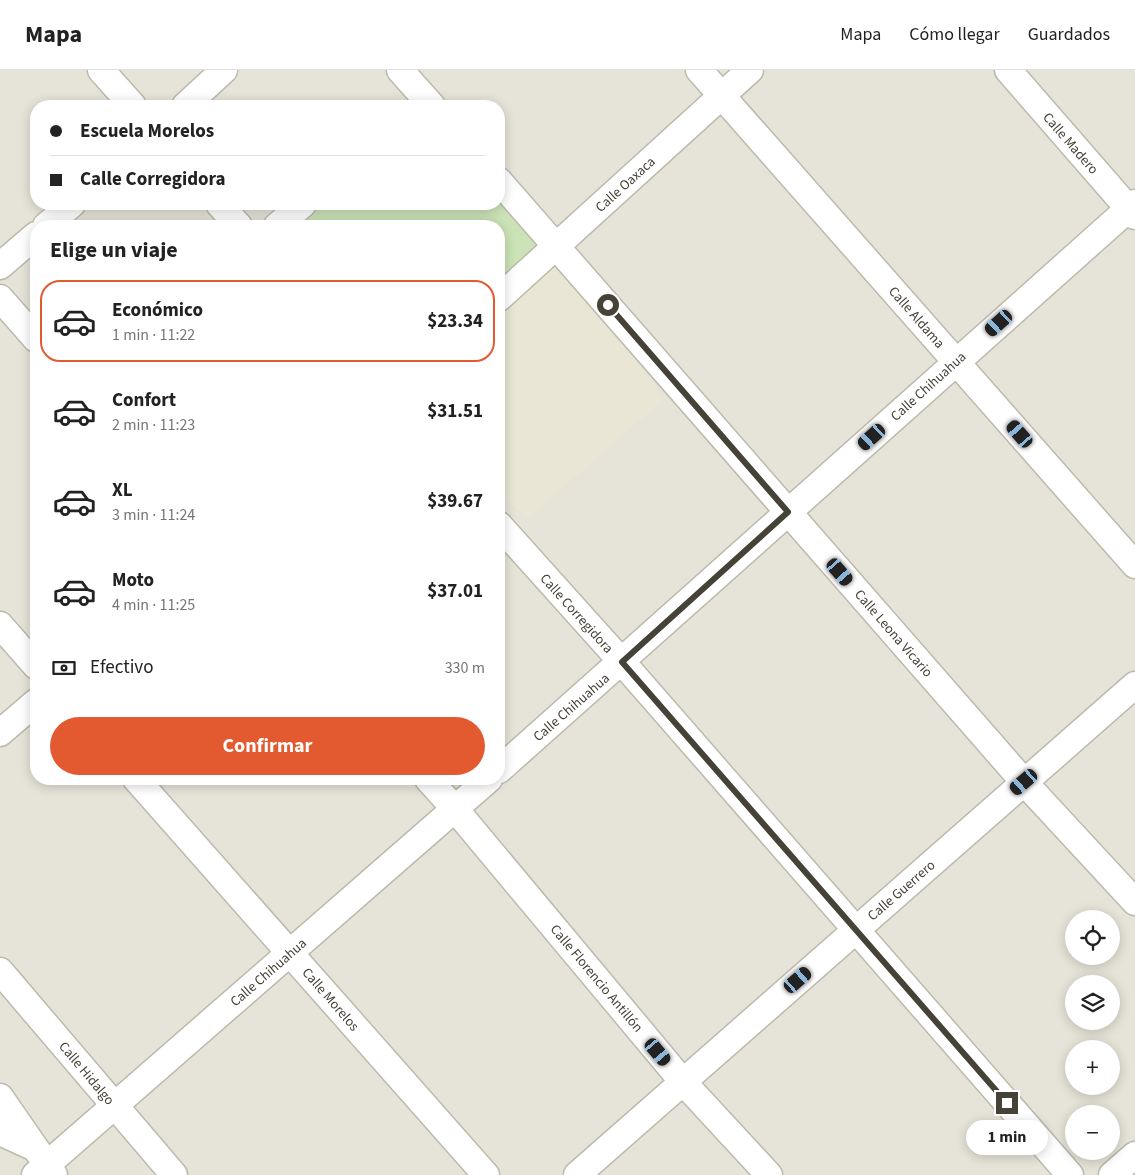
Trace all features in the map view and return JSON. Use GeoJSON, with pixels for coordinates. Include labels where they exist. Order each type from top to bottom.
{"type":"FeatureCollection","features":[{"type":"Feature","properties":{"kind":"street"},"geometry":{"type":"LineString","coordinates":[[102,70],[128,100]]}},
{"type":"Feature","properties":{"kind":"street"},"geometry":{"type":"LineString","coordinates":[[191,100],[224,70]]}},
{"type":"Feature","properties":{"kind":"street"},"geometry":{"type":"LineString","coordinates":[[400,70],[421,100]]}},
{"type":"Feature","properties":{"kind":"street","name":"Calle Aldama"},"geometry":{"type":"LineString","coordinates":[[699,70],[1135,565]]}},
{"type":"Feature","properties":{"kind":"street","name":"Calle Oaxaca"},"geometry":{"type":"LineString","coordinates":[[505,293],[750,70]]}},
{"type":"Feature","properties":{"kind":"street","name":"Calle Madero"},"geometry":{"type":"LineString","coordinates":[[1008,70],[1133,209]]}},
{"type":"Feature","properties":{"kind":"street","name":"Calle Leona Vicario"},"geometry":{"type":"LineString","coordinates":[[505,188],[1024,782],[1135,902]]}},
{"type":"Feature","properties":{"kind":"street","name":"Calle Chihuahua"},"geometry":{"type":"LineString","coordinates":[[505,765],[956,361],[1133,209]]}},
{"type":"Feature","properties":{"kind":"street"},"geometry":{"type":"LineString","coordinates":[[53,220],[65,210]]}},
{"type":"Feature","properties":{"kind":"street"},"geometry":{"type":"LineString","coordinates":[[224,210],[233,220]]}},
{"type":"Feature","properties":{"kind":"street"},"geometry":{"type":"LineString","coordinates":[[284,220],[296,210]]}},
{"type":"Feature","properties":{"kind":"street"},"geometry":{"type":"LineString","coordinates":[[0,266],[30,240]]}},
{"type":"Feature","properties":{"kind":"street"},"geometry":{"type":"LineString","coordinates":[[0,298],[30,332]]}},
{"type":"Feature","properties":{"kind":"street","name":"Calle Corregidora"},"geometry":{"type":"LineString","coordinates":[[505,532],[622,662],[1070,1175]]}},
{"type":"Feature","properties":{"kind":"street"},"geometry":{"type":"LineString","coordinates":[[0,625],[30,659]]}},
{"type":"Feature","properties":{"kind":"street","name":"Calle Guerrero"},"geometry":{"type":"LineString","coordinates":[[577,1175],[1135,684]]}},
{"type":"Feature","properties":{"kind":"street"},"geometry":{"type":"LineString","coordinates":[[0,733],[30,707]]}},
{"type":"Feature","properties":{"kind":"street","name":"Calle Morelos"},"geometry":{"type":"LineString","coordinates":[[141,785],[486,1175]]}},
{"type":"Feature","properties":{"kind":"street","name":"Calle Florencio Antillón"},"geometry":{"type":"LineString","coordinates":[[433,785],[683,1082],[768,1175]]}},
{"type":"Feature","properties":{"kind":"street","name":"Calle Chihuahua"},"geometry":{"type":"LineString","coordinates":[[43,1166],[291,953],[482,785]]}},
{"type":"Feature","properties":{"kind":"street","name":"Calle Hidalgo"},"geometry":{"type":"LineString","coordinates":[[0,971],[174,1175]]}},
{"type":"Feature","properties":{"kind":"street"},"geometry":{"type":"LineString","coordinates":[[0,1097],[43,1166]]}},
{"type":"Feature","properties":{"kind":"street"},"geometry":{"type":"LineString","coordinates":[[0,1132],[43,1166]]}},
{"type":"Feature","properties":{"kind":"street"},"geometry":{"type":"LineString","coordinates":[[1112,1175],[1135,1155]]}},
{"type":"Feature","properties":{"kind":"shaded area"},"geometry":{"type":"Polygon","coordinates":[[[0,70],[1135,70],[1135,1175],[0,1175],[0,70]]]}},
{"type":"Feature","properties":{"kind":"shaded area"},"geometry":{"type":"Polygon","coordinates":[[[552,243],[664,399],[528,518],[505,498],[505,286],[552,243]]]}},
{"type":"Feature","properties":{"kind":"green space"},"geometry":{"type":"Polygon","coordinates":[[[505,189],[552,243],[505,286],[505,220],[284,220],[296,210],[505,210],[505,189]]]}},
{"type":"Feature","properties":{"kind":"route"},"geometry":{"type":"LineString","coordinates":[[608,305],[788,512],[622,662],[1007,1103]]}}]}
